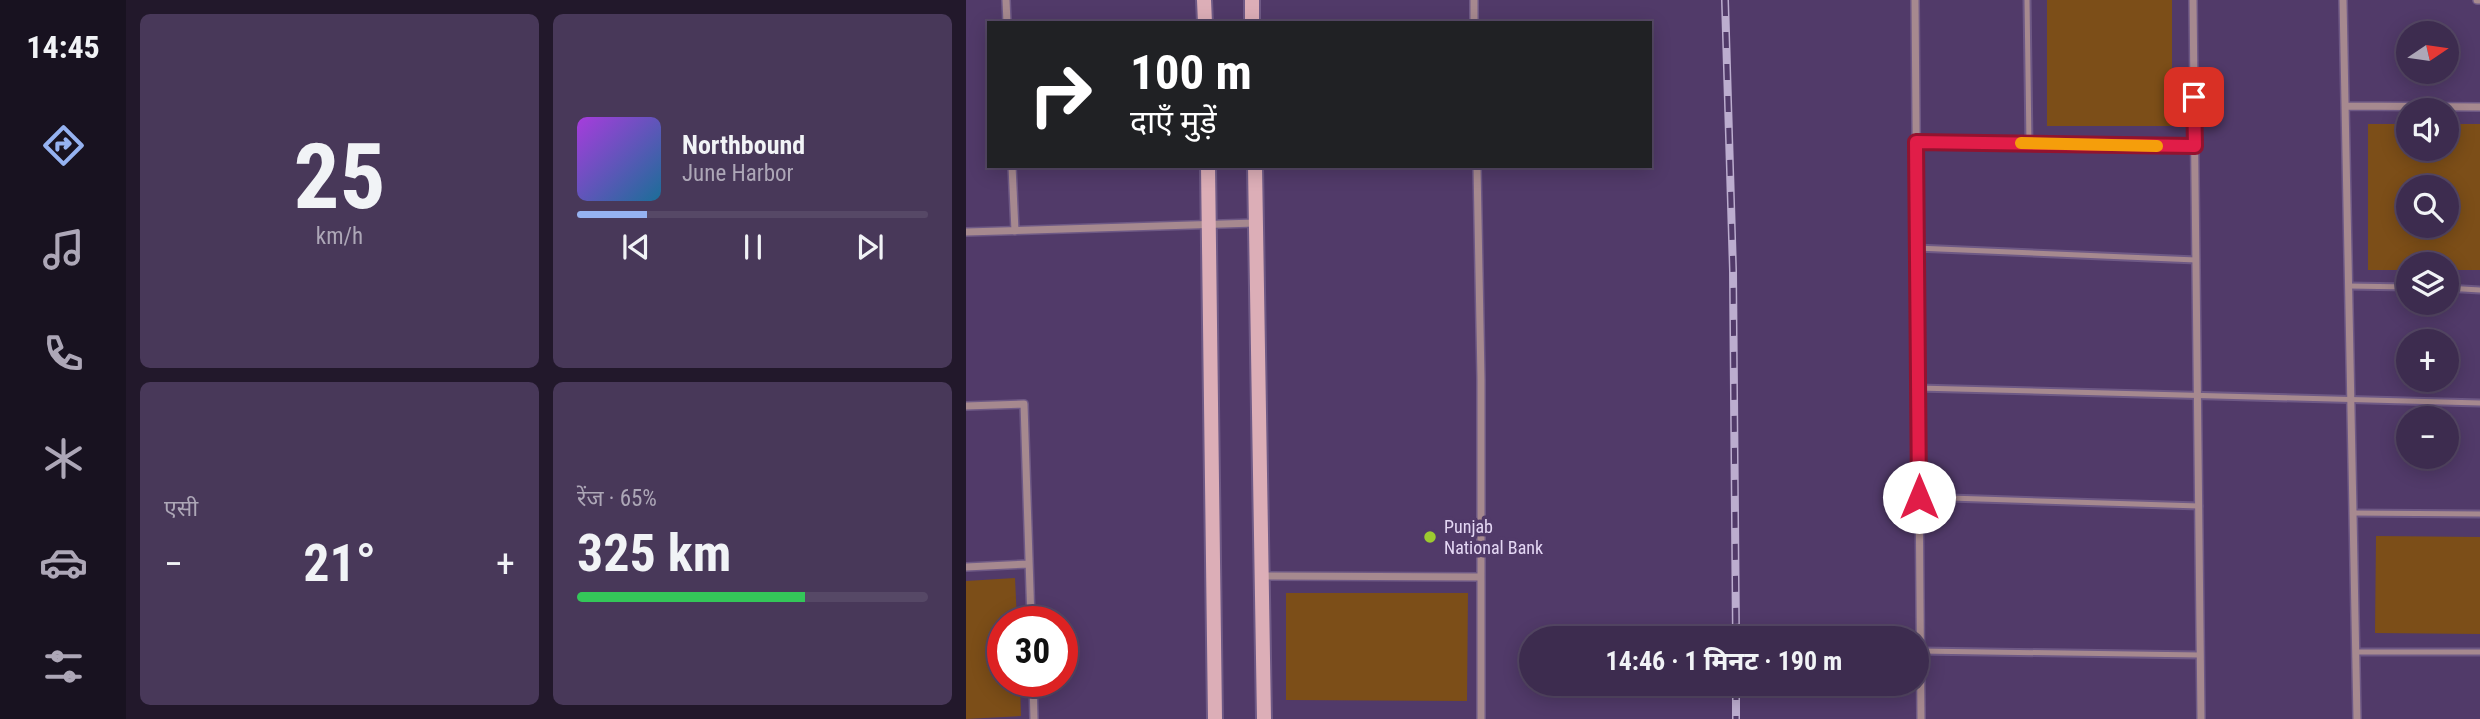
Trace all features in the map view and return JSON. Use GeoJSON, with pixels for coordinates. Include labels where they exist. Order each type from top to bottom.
{"type":"FeatureCollection","features":[{"type":"Feature","properties":{"kind":"street"},"geometry":{"type":"LineString","coordinates":[[1006,0],[1007,21]]}},
{"type":"Feature","properties":{"kind":"street"},"geometry":{"type":"LineString","coordinates":[[1204,0],[1205,21]]}},
{"type":"Feature","properties":{"kind":"street"},"geometry":{"type":"LineString","coordinates":[[1252,0],[1252,21]]}},
{"type":"Feature","properties":{"kind":"street"},"geometry":{"type":"LineString","coordinates":[[1474,0],[1474,21]]}},
{"type":"Feature","properties":{"kind":"street"},"geometry":{"type":"LineString","coordinates":[[1914,0],[1920,626]]}},
{"type":"Feature","properties":{"kind":"street"},"geometry":{"type":"LineString","coordinates":[[2193,0],[2201,719]]}},
{"type":"Feature","properties":{"kind":"street"},"geometry":{"type":"LineString","coordinates":[[2343,0],[2357,719]]}},
{"type":"Feature","properties":{"kind":"street"},"geometry":{"type":"LineString","coordinates":[[2346,106],[2480,107]]}},
{"type":"Feature","properties":{"kind":"street"},"geometry":{"type":"LineString","coordinates":[[1012,168],[1015,231]]}},
{"type":"Feature","properties":{"kind":"street"},"geometry":{"type":"LineString","coordinates":[[1208,168],[1215,719]]}},
{"type":"Feature","properties":{"kind":"street"},"geometry":{"type":"LineString","coordinates":[[1255,168],[1264,719]]}},
{"type":"Feature","properties":{"kind":"street"},"geometry":{"type":"LineString","coordinates":[[1477,168],[1481,379],[1481,719]]}},
{"type":"Feature","properties":{"kind":"street"},"geometry":{"type":"LineString","coordinates":[[966,232],[1255,223]]}},
{"type":"Feature","properties":{"kind":"street"},"geometry":{"type":"LineString","coordinates":[[966,406],[1024,404],[1030,606]]}},
{"type":"Feature","properties":{"kind":"street"},"geometry":{"type":"LineString","coordinates":[[966,567],[1029,564]]}},
{"type":"Feature","properties":{"kind":"street"},"geometry":{"type":"LineString","coordinates":[[1261,576],[1481,577]]}},
{"type":"Feature","properties":{"kind":"street"},"geometry":{"type":"LineString","coordinates":[[1921,696],[1921,719]]}},
{"type":"Feature","properties":{"kind":"street"},"geometry":{"type":"LineString","coordinates":[[1033,697],[1034,719]]}},
{"type":"Feature","properties":{"kind":"lane"},"geometry":{"type":"LineString","coordinates":[[2027,0],[2029,144]]}},
{"type":"Feature","properties":{"kind":"lane"},"geometry":{"type":"LineString","coordinates":[[1916,142],[2195,146]]}},
{"type":"Feature","properties":{"kind":"lane"},"geometry":{"type":"LineString","coordinates":[[1916,248],[2196,260]]}},
{"type":"Feature","properties":{"kind":"lane"},"geometry":{"type":"LineString","coordinates":[[2349,285],[2396,287]]}},
{"type":"Feature","properties":{"kind":"lane"},"geometry":{"type":"LineString","coordinates":[[2459,288],[2480,289]]}},
{"type":"Feature","properties":{"kind":"lane"},"geometry":{"type":"LineString","coordinates":[[1918,388],[2480,403]]}},
{"type":"Feature","properties":{"kind":"lane"},"geometry":{"type":"LineString","coordinates":[[1919,497],[2199,506]]}},
{"type":"Feature","properties":{"kind":"lane"},"geometry":{"type":"LineString","coordinates":[[2353,513],[2480,514]]}},
{"type":"Feature","properties":{"kind":"lane"},"geometry":{"type":"LineString","coordinates":[[1929,651],[2200,655]]}},
{"type":"Feature","properties":{"kind":"lane"},"geometry":{"type":"LineString","coordinates":[[2356,652],[2480,652]]}},
{"type":"Feature","properties":{"kind":"shaded area"},"geometry":{"type":"Polygon","coordinates":[[[2047,0],[2172,0],[2172,126],[2047,126],[2047,0]]]}},
{"type":"Feature","properties":{"kind":"shaded area"},"geometry":{"type":"Polygon","coordinates":[[[2368,124],[2396,124],[2396,161],[2459,161],[2459,124],[2480,124],[2480,270],[2459,270],[2459,252],[2396,252],[2396,270],[2368,270],[2368,124]]]}},
{"type":"Feature","properties":{"kind":"shaded area"},"geometry":{"type":"Polygon","coordinates":[[[2376,536],[2480,537],[2480,634],[2375,633],[2376,536]]]}},
{"type":"Feature","properties":{"kind":"shaded area"},"geometry":{"type":"Polygon","coordinates":[[[1015,578],[1016,606],[987,606],[987,697],[1020,697],[1021,716],[966,719],[966,581],[1015,578]]]}},
{"type":"Feature","properties":{"kind":"shaded area"},"geometry":{"type":"Polygon","coordinates":[[[1286,593],[1468,593],[1467,701],[1286,700],[1286,593]]]}},
{"type":"Feature","properties":{"kind":"railway"},"geometry":{"type":"LineString","coordinates":[[1725,0],[1733,271],[1736,626]]}},
{"type":"Feature","properties":{"kind":"railway"},"geometry":{"type":"LineString","coordinates":[[1736,696],[1736,719]]}},
{"type":"Feature","properties":{"kind":"slow traffic"},"geometry":{"type":"LineString","coordinates":[[2021,143],[2157,146]]}},
{"type":"Feature","properties":{"kind":"place","name":"Punjab National Bank"},"geometry":{"type":"Point","coordinates":[1430,537]}},
{"type":"Feature","properties":{"kind":"route"},"geometry":{"type":"LineString","coordinates":[[1919,497],[1916,142],[2195,146],[2194,97]]}}]}
